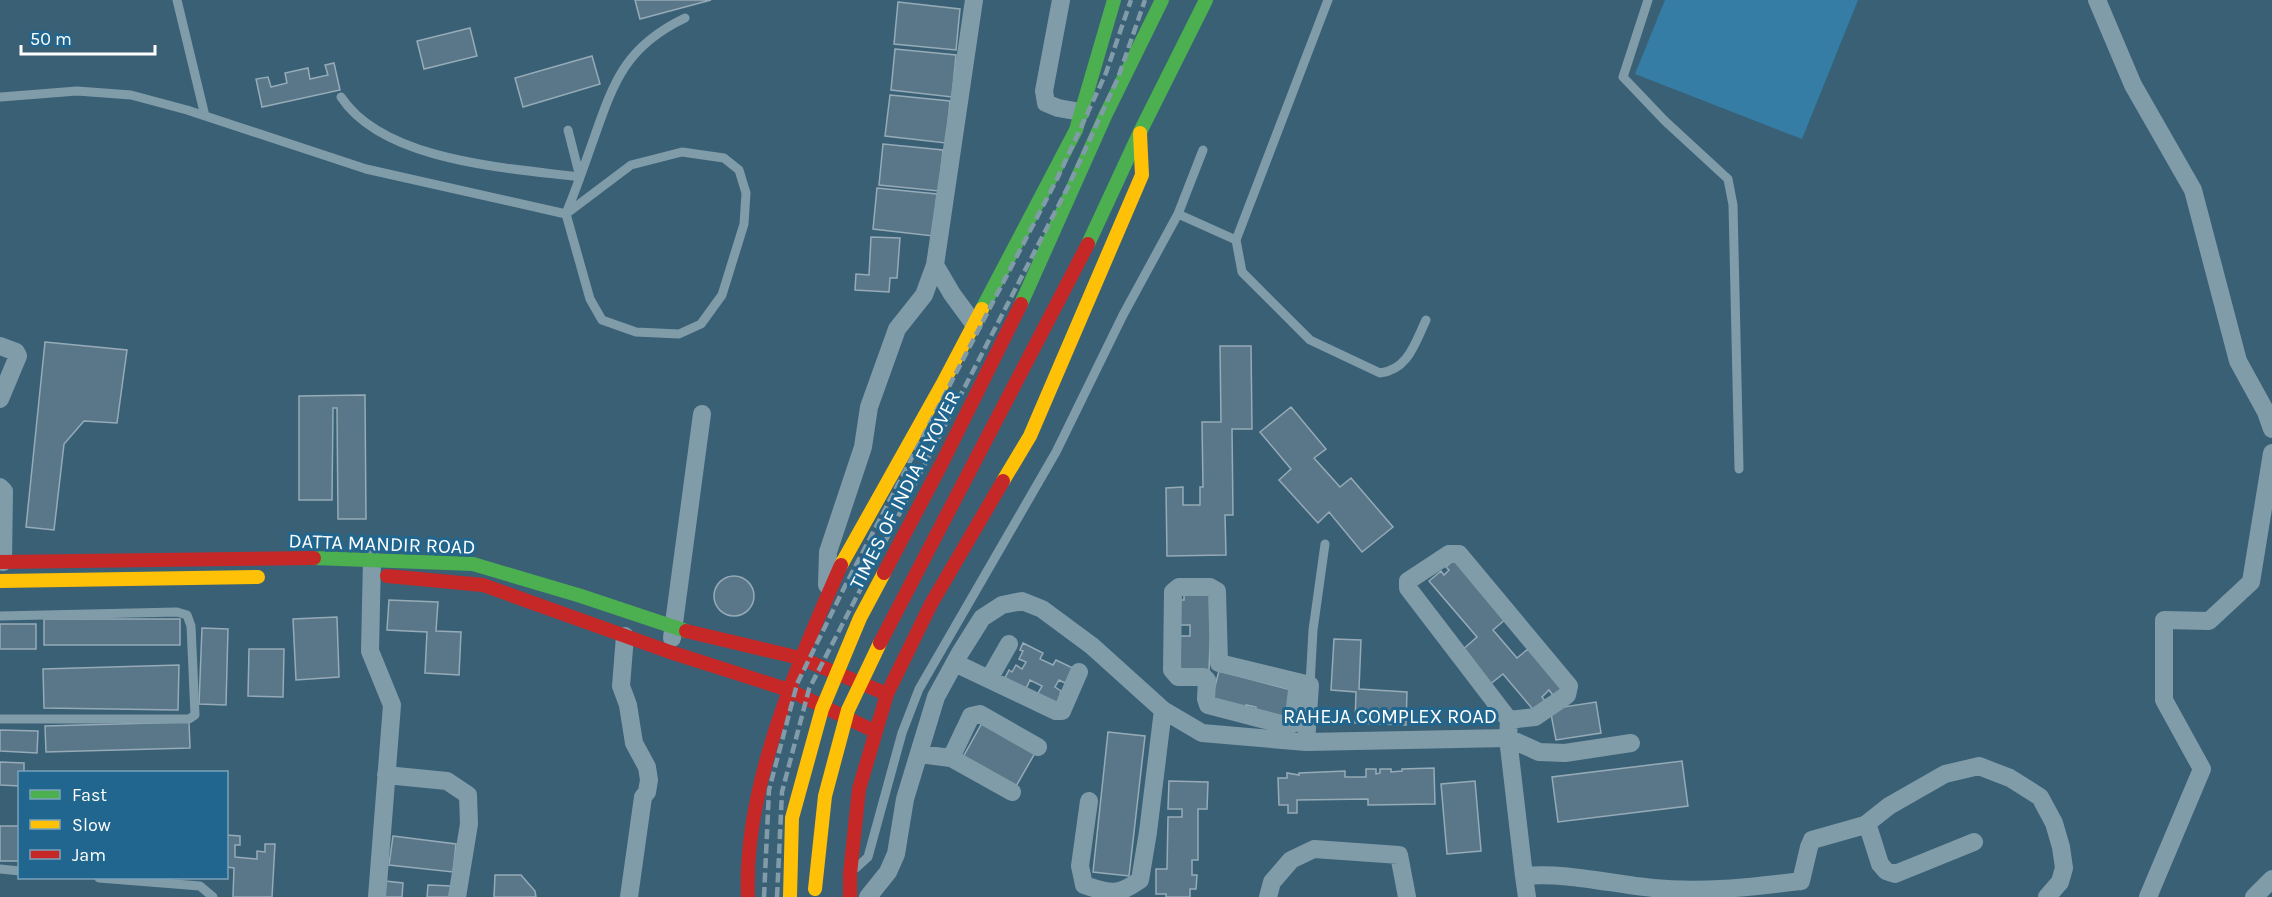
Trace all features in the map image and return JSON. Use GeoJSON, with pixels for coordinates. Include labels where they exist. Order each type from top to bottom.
{"type":"FeatureCollection","features":[{"type":"Feature","properties":{"kind":"main road"},"geometry":{"type":"LineString","coordinates":[[748,897],[747,876],[757,798],[800,658],[843,559],[942,386],[1078,121],[1114,0]]}},
{"type":"Feature","properties":{"kind":"main road","name":"TIMES OF INDIA FLYOVER"},"geometry":{"type":"LineString","coordinates":[[790,897],[792,818],[822,709],[860,618],[942,463],[1021,304],[1105,116],[1162,0]]}},
{"type":"Feature","properties":{"kind":"main road"},"geometry":{"type":"LineString","coordinates":[[815,893],[825,795],[848,710],[875,652],[918,574],[1088,244],[1140,132],[1206,0]]}},
{"type":"Feature","properties":{"kind":"main road"},"geometry":{"type":"LineString","coordinates":[[1078,121],[1105,116]]}},
{"type":"Feature","properties":{"kind":"main road"},"geometry":{"type":"LineString","coordinates":[[850,897],[850,874],[859,789],[874,731],[887,694],[931,604],[1030,436],[1142,175],[1140,132]]}},
{"type":"Feature","properties":{"kind":"main road","name":"DATTA MANDIR ROAD"},"geometry":{"type":"LineString","coordinates":[[2,562],[339,558],[367,570],[483,585],[670,652],[789,690],[874,731]]}},
{"type":"Feature","properties":{"kind":"main road","name":"DATTA MANDIR ROAD"},"geometry":{"type":"LineString","coordinates":[[367,570],[473,564],[581,596],[674,628],[800,658],[887,694]]}},
{"type":"Feature","properties":{"kind":"main road","name":"DATTA MANDIR ROAD"},"geometry":{"type":"LineString","coordinates":[[0,581],[275,576]]}},
{"type":"Feature","properties":{"kind":"street"},"geometry":{"type":"LineString","coordinates":[[827,596],[828,552],[863,447],[869,407],[897,329],[924,295],[935,265],[974,0]]}},
{"type":"Feature","properties":{"kind":"street"},"geometry":{"type":"LineString","coordinates":[[1061,0],[1044,91],[1046,103],[1078,121]]}},
{"type":"Feature","properties":{"kind":"street"},"geometry":{"type":"LineString","coordinates":[[2097,0],[2133,85],[2193,190],[2238,360],[2266,412],[2272,429]]}},
{"type":"Feature","properties":{"kind":"street"},"geometry":{"type":"LineString","coordinates":[[935,265],[952,294],[974,324]]}},
{"type":"Feature","properties":{"kind":"street"},"geometry":{"type":"LineString","coordinates":[[0,346],[16,352],[18,356],[0,399]]}},
{"type":"Feature","properties":{"kind":"street"},"geometry":{"type":"LineString","coordinates":[[670,652],[702,414]]}},
{"type":"Feature","properties":{"kind":"street"},"geometry":{"type":"LineString","coordinates":[[2148,897],[2202,769],[2164,700],[2164,620],[2209,621],[2251,582],[2272,453]]}},
{"type":"Feature","properties":{"kind":"street"},"geometry":{"type":"LineString","coordinates":[[0,487],[4,491],[2,562]]}},
{"type":"Feature","properties":{"kind":"street"},"geometry":{"type":"LineString","coordinates":[[1509,729],[1535,717],[1567,695],[1569,686],[1459,554],[1449,554],[1408,581],[1408,588],[1509,729],[1539,752],[1574,752],[1631,743]]}},
{"type":"Feature","properties":{"kind":"street"},"geometry":{"type":"LineString","coordinates":[[367,570],[370,651],[392,705],[377,897]]}},
{"type":"Feature","properties":{"kind":"street"},"geometry":{"type":"LineString","coordinates":[[1207,680],[1178,677],[1172,670],[1173,592],[1179,587],[1210,586],[1217,591],[1219,663],[1207,680],[1208,705],[1285,725],[1293,724],[1304,684]]}},
{"type":"Feature","properties":{"kind":"street","name":"RAHEJA COMPLEX ROAD"},"geometry":{"type":"LineString","coordinates":[[868,897],[888,872],[896,854],[905,799],[936,698],[982,618],[1002,606],[1022,601],[1042,609],[1092,646],[1163,710],[1202,733],[1306,742],[1509,729],[1527,897]]}},
{"type":"Feature","properties":{"kind":"street"},"geometry":{"type":"LineString","coordinates":[[625,636],[621,686],[628,705],[634,743],[647,767],[649,780],[647,792],[643,797],[629,897]]}},
{"type":"Feature","properties":{"kind":"street"},"geometry":{"type":"LineString","coordinates":[[989,680],[1009,644]]}},
{"type":"Feature","properties":{"kind":"street"},"geometry":{"type":"LineString","coordinates":[[955,663],[1056,711],[1062,711],[1079,672]]}},
{"type":"Feature","properties":{"kind":"street"},"geometry":{"type":"LineString","coordinates":[[1219,663],[1304,684]]}},
{"type":"Feature","properties":{"kind":"street"},"geometry":{"type":"LineString","coordinates":[[1304,684],[1306,742]]}},
{"type":"Feature","properties":{"kind":"street"},"geometry":{"type":"LineString","coordinates":[[1089,801],[1080,866],[1084,885],[1109,892],[1124,891],[1140,880],[1163,710]]}},
{"type":"Feature","properties":{"kind":"street"},"geometry":{"type":"LineString","coordinates":[[951,758],[971,716],[980,714],[1038,747]]}},
{"type":"Feature","properties":{"kind":"street"},"geometry":{"type":"LineString","coordinates":[[919,754],[951,758],[1012,792]]}},
{"type":"Feature","properties":{"kind":"street"},"geometry":{"type":"LineString","coordinates":[[1524,876],[1568,876],[1686,893],[1796,889],[1801,881],[1812,840],[1867,823],[1890,806],[1945,774],[1979,766],[2010,778],[2040,797],[2054,823],[2064,868],[2060,882],[2047,897]]}},
{"type":"Feature","properties":{"kind":"street"},"geometry":{"type":"LineString","coordinates":[[386,775],[447,781],[468,795],[469,824],[457,897]]}},
{"type":"Feature","properties":{"kind":"street"},"geometry":{"type":"LineString","coordinates":[[1867,823],[1880,864],[1886,871],[1895,874],[1974,842]]}},
{"type":"Feature","properties":{"kind":"street"},"geometry":{"type":"LineString","coordinates":[[1268,897],[1272,882],[1291,860],[1314,849],[1399,855],[1407,897]]}},
{"type":"Feature","properties":{"kind":"street"},"geometry":{"type":"LineString","coordinates":[[2254,897],[2272,879]]}},
{"type":"Feature","properties":{"kind":"lane"},"geometry":{"type":"LineString","coordinates":[[177,0],[205,116]]}},
{"type":"Feature","properties":{"kind":"lane"},"geometry":{"type":"LineString","coordinates":[[1328,0],[1236,240],[1242,272],[1310,340],[1380,373],[1391,371],[1407,360],[1426,320]]}},
{"type":"Feature","properties":{"kind":"lane"},"geometry":{"type":"LineString","coordinates":[[1648,0],[1623,77],[1665,121],[1728,179],[1734,205],[1739,469]]}},
{"type":"Feature","properties":{"kind":"lane"},"geometry":{"type":"LineString","coordinates":[[0,99],[77,91],[131,94],[205,116],[366,170],[566,214],[631,165],[682,152],[724,158],[739,170],[746,193],[744,224],[722,295],[701,324],[679,334],[636,332],[602,320],[590,299],[566,214],[612,87],[625,65],[662,29],[685,18]]}},
{"type":"Feature","properties":{"kind":"lane"},"geometry":{"type":"LineString","coordinates":[[340,97],[350,112],[389,137],[436,155],[479,164],[580,177]]}},
{"type":"Feature","properties":{"kind":"lane"},"geometry":{"type":"LineString","coordinates":[[568,130],[580,177]]}},
{"type":"Feature","properties":{"kind":"lane"},"geometry":{"type":"LineString","coordinates":[[850,874],[868,857],[902,733],[919,689],[1056,452],[1123,315],[1178,214],[1203,150]]}},
{"type":"Feature","properties":{"kind":"lane"},"geometry":{"type":"LineString","coordinates":[[1178,214],[1236,240]]}},
{"type":"Feature","properties":{"kind":"lane"},"geometry":{"type":"LineString","coordinates":[[1304,684],[1325,544]]}},
{"type":"Feature","properties":{"kind":"lane"},"geometry":{"type":"LineString","coordinates":[[0,616],[177,612],[187,615],[191,626],[195,715],[189,719],[0,719]]}},
{"type":"Feature","properties":{"kind":"lane"},"geometry":{"type":"LineString","coordinates":[[0,869],[18,871]]}},
{"type":"Feature","properties":{"kind":"lane"},"geometry":{"type":"LineString","coordinates":[[112,879],[200,886],[213,897]]}},
{"type":"Feature","properties":{"kind":"shaded area"},"geometry":{"type":"Polygon","coordinates":[[[1665,0],[1858,0],[1802,139],[1635,74],[1665,0]]]}},
{"type":"Feature","properties":{"kind":"building"},"geometry":{"type":"Polygon","coordinates":[[[635,0],[711,0],[640,19],[635,0]]]}},
{"type":"Feature","properties":{"kind":"building"},"geometry":{"type":"Polygon","coordinates":[[[898,2],[960,9],[956,50],[894,44],[898,2]]]}},
{"type":"Feature","properties":{"kind":"building"},"geometry":{"type":"Polygon","coordinates":[[[470,28],[477,56],[424,69],[417,41],[470,28]]]}},
{"type":"Feature","properties":{"kind":"building"},"geometry":{"type":"Polygon","coordinates":[[[895,49],[956,55],[952,97],[891,90],[895,49]]]}},
{"type":"Feature","properties":{"kind":"building"},"geometry":{"type":"Polygon","coordinates":[[[592,56],[600,84],[523,107],[515,78],[592,56]]]}},
{"type":"Feature","properties":{"kind":"building"},"geometry":{"type":"Polygon","coordinates":[[[334,63],[340,90],[262,107],[256,79],[268,77],[271,87],[287,83],[285,73],[308,68],[310,79],[328,75],[325,65],[334,63]]]}},
{"type":"Feature","properties":{"kind":"building"},"geometry":{"type":"Polygon","coordinates":[[[890,95],[950,101],[946,143],[885,136],[890,95]]]}},
{"type":"Feature","properties":{"kind":"building"},"geometry":{"type":"Polygon","coordinates":[[[883,144],[943,150],[939,191],[879,185],[883,144]]]}},
{"type":"Feature","properties":{"kind":"building"},"geometry":{"type":"Polygon","coordinates":[[[877,188],[937,194],[933,236],[873,229],[877,188]]]}},
{"type":"Feature","properties":{"kind":"building"},"geometry":{"type":"Polygon","coordinates":[[[871,237],[900,238],[897,278],[890,278],[889,292],[855,290],[856,274],[869,275],[871,237]]]}},
{"type":"Feature","properties":{"kind":"building"},"geometry":{"type":"Polygon","coordinates":[[[45,342],[127,350],[117,423],[84,421],[64,444],[54,530],[26,527],[45,342]]]}},
{"type":"Feature","properties":{"kind":"building"},"geometry":{"type":"Polygon","coordinates":[[[1220,346],[1251,346],[1252,429],[1232,429],[1233,515],[1225,515],[1226,555],[1167,556],[1166,488],[1183,487],[1183,505],[1200,505],[1200,487],[1203,487],[1202,422],[1221,422],[1220,346]]]}},
{"type":"Feature","properties":{"kind":"building"},"geometry":{"type":"Polygon","coordinates":[[[365,395],[366,519],[338,519],[337,408],[333,408],[332,500],[299,500],[299,396],[365,395]]]}},
{"type":"Feature","properties":{"kind":"building"},"geometry":{"type":"Polygon","coordinates":[[[1291,407],[1326,449],[1314,458],[1340,487],[1351,478],[1393,527],[1362,552],[1329,512],[1318,523],[1279,480],[1291,469],[1260,432],[1291,407]]]}},
{"type":"Feature","properties":{"kind":"building"},"geometry":{"type":"Polygon","coordinates":[[[1456,558],[1507,618],[1493,630],[1517,658],[1528,649],[1564,691],[1555,698],[1549,690],[1542,697],[1547,703],[1536,713],[1503,674],[1489,685],[1460,652],[1477,637],[1429,581],[1441,571],[1444,575],[1449,570],[1446,567],[1456,558]]]}},
{"type":"Feature","properties":{"kind":"building"},"geometry":{"type":"Polygon","coordinates":[[[734,576],[742,577],[748,582],[753,588],[753,604],[748,610],[742,615],[734,616],[726,615],[720,610],[715,604],[714,596],[715,588],[720,582],[726,577],[734,576]]]}},
{"type":"Feature","properties":{"kind":"building"},"geometry":{"type":"Polygon","coordinates":[[[1184,592],[1212,592],[1209,671],[1177,670],[1178,636],[1190,636],[1190,625],[1179,625],[1179,600],[1184,600],[1184,592]]]}},
{"type":"Feature","properties":{"kind":"building"},"geometry":{"type":"Polygon","coordinates":[[[389,600],[438,602],[436,631],[461,632],[459,675],[425,673],[427,632],[387,630],[389,600]]]}},
{"type":"Feature","properties":{"kind":"building"},"geometry":{"type":"Polygon","coordinates":[[[337,617],[339,677],[296,680],[293,619],[337,617]]]}},
{"type":"Feature","properties":{"kind":"building"},"geometry":{"type":"Polygon","coordinates":[[[44,619],[180,619],[180,645],[44,645],[44,619]]]}},
{"type":"Feature","properties":{"kind":"building"},"geometry":{"type":"Polygon","coordinates":[[[0,624],[36,624],[36,649],[0,649],[0,624]]]}},
{"type":"Feature","properties":{"kind":"building"},"geometry":{"type":"Polygon","coordinates":[[[202,628],[228,629],[226,705],[199,704],[202,628]]]}},
{"type":"Feature","properties":{"kind":"building"},"geometry":{"type":"Polygon","coordinates":[[[1334,639],[1361,640],[1359,689],[1407,692],[1406,725],[1355,723],[1356,692],[1331,690],[1334,639]]]}},
{"type":"Feature","properties":{"kind":"building"},"geometry":{"type":"Polygon","coordinates":[[[1023,643],[1043,653],[1040,659],[1053,665],[1056,660],[1075,669],[1065,683],[1059,680],[1055,687],[1061,691],[1057,705],[1037,695],[1042,686],[1030,680],[1025,691],[1004,680],[1009,670],[1012,672],[1016,665],[1022,669],[1026,662],[1019,659],[1023,651],[1020,650],[1023,643]]]}},
{"type":"Feature","properties":{"kind":"building"},"geometry":{"type":"Polygon","coordinates":[[[249,649],[284,649],[283,697],[248,696],[249,649]]]}},
{"type":"Feature","properties":{"kind":"building"},"geometry":{"type":"Polygon","coordinates":[[[179,665],[178,710],[44,708],[43,669],[179,665]]]}},
{"type":"Feature","properties":{"kind":"building"},"geometry":{"type":"Polygon","coordinates":[[[1219,671],[1295,691],[1286,722],[1254,713],[1256,707],[1246,705],[1245,710],[1211,701],[1219,671]]]}},
{"type":"Feature","properties":{"kind":"building"},"geometry":{"type":"Polygon","coordinates":[[[1596,702],[1601,733],[1556,740],[1550,709],[1596,702]]]}},
{"type":"Feature","properties":{"kind":"building"},"geometry":{"type":"Polygon","coordinates":[[[189,722],[190,748],[46,752],[45,726],[189,722]]]}},
{"type":"Feature","properties":{"kind":"building"},"geometry":{"type":"Polygon","coordinates":[[[982,723],[1035,753],[1015,788],[962,759],[982,723]]]}},
{"type":"Feature","properties":{"kind":"building"},"geometry":{"type":"Polygon","coordinates":[[[0,730],[38,731],[37,753],[0,751],[0,730]]]}},
{"type":"Feature","properties":{"kind":"building"},"geometry":{"type":"Polygon","coordinates":[[[1108,732],[1145,736],[1129,876],[1093,872],[1108,732]]]}},
{"type":"Feature","properties":{"kind":"building"},"geometry":{"type":"Polygon","coordinates":[[[1682,761],[1688,806],[1558,822],[1552,777],[1682,761]]]}},
{"type":"Feature","properties":{"kind":"building"},"geometry":{"type":"Polygon","coordinates":[[[0,762],[24,763],[24,771],[18,771],[18,786],[0,785],[0,762]]]}},
{"type":"Feature","properties":{"kind":"building"},"geometry":{"type":"Polygon","coordinates":[[[1434,768],[1435,804],[1368,805],[1368,799],[1297,800],[1297,813],[1288,813],[1288,805],[1279,805],[1278,778],[1287,778],[1287,773],[1299,775],[1299,773],[1345,771],[1345,777],[1366,777],[1366,769],[1376,769],[1376,774],[1380,773],[1380,769],[1391,769],[1391,772],[1402,771],[1402,769],[1434,768]]]}},
{"type":"Feature","properties":{"kind":"building"},"geometry":{"type":"Polygon","coordinates":[[[1169,781],[1208,782],[1207,809],[1198,809],[1198,860],[1192,860],[1192,875],[1197,875],[1196,889],[1190,889],[1190,897],[1166,897],[1166,894],[1156,894],[1156,869],[1167,869],[1168,817],[1182,817],[1182,809],[1168,809],[1169,781]]]}},
{"type":"Feature","properties":{"kind":"building"},"geometry":{"type":"Polygon","coordinates":[[[1475,781],[1481,851],[1447,854],[1441,784],[1475,781]]]}},
{"type":"Feature","properties":{"kind":"building"},"geometry":{"type":"Polygon","coordinates":[[[0,826],[18,826],[18,861],[0,861],[0,826]]]}},
{"type":"Feature","properties":{"kind":"building"},"geometry":{"type":"Polygon","coordinates":[[[228,835],[240,836],[240,845],[235,845],[235,857],[257,859],[257,851],[265,852],[265,844],[275,844],[272,897],[233,897],[234,868],[228,867],[228,835]]]}},
{"type":"Feature","properties":{"kind":"building"},"geometry":{"type":"Polygon","coordinates":[[[393,836],[456,844],[453,872],[389,865],[393,836]]]}},
{"type":"Feature","properties":{"kind":"building"},"geometry":{"type":"Polygon","coordinates":[[[495,875],[521,875],[535,891],[536,897],[494,897],[495,875]]]}},
{"type":"Feature","properties":{"kind":"building"},"geometry":{"type":"Polygon","coordinates":[[[385,881],[403,883],[402,897],[384,897],[385,881]]]}},
{"type":"Feature","properties":{"kind":"building"},"geometry":{"type":"Polygon","coordinates":[[[428,885],[452,886],[451,897],[427,897],[428,885]]]}},
{"type":"Feature","properties":{"kind":"railway"},"geometry":{"type":"LineString","coordinates":[[764,897],[769,790],[797,684],[843,590],[1057,179],[1106,73],[1131,0]]}},
{"type":"Feature","properties":{"kind":"railway"},"geometry":{"type":"LineString","coordinates":[[777,897],[782,792],[809,689],[1069,185],[1118,78],[1145,0]]}},
{"type":"Feature","properties":{"kind":"traffic: fast"},"geometry":{"type":"LineString","coordinates":[[982,309],[1076,130],[1114,0]]}},
{"type":"Feature","properties":{"kind":"traffic: fast"},"geometry":{"type":"LineString","coordinates":[[1021,304],[1105,116],[1162,0]]}},
{"type":"Feature","properties":{"kind":"traffic: fast"},"geometry":{"type":"LineString","coordinates":[[1088,244],[1140,132],[1206,0]]}},
{"type":"Feature","properties":{"kind":"traffic: fast"},"geometry":{"type":"LineString","coordinates":[[314,558],[473,564],[581,596],[686,631]]}},
{"type":"Feature","properties":{"kind":"traffic: slow"},"geometry":{"type":"LineString","coordinates":[[1003,481],[1030,436],[1142,175],[1140,133]]}},
{"type":"Feature","properties":{"kind":"traffic: slow"},"geometry":{"type":"LineString","coordinates":[[841,565],[982,309]]}},
{"type":"Feature","properties":{"kind":"traffic: slow"},"geometry":{"type":"LineString","coordinates":[[790,897],[792,818],[822,709],[860,618],[884,573]]}},
{"type":"Feature","properties":{"kind":"traffic: slow"},"geometry":{"type":"LineString","coordinates":[[0,581],[258,577]]}},
{"type":"Feature","properties":{"kind":"traffic: slow"},"geometry":{"type":"LineString","coordinates":[[815,889],[825,796],[848,710],[880,643]]}},
{"type":"Feature","properties":{"kind":"traffic: jam"},"geometry":{"type":"LineString","coordinates":[[880,643],[1088,244]]}},
{"type":"Feature","properties":{"kind":"traffic: jam"},"geometry":{"type":"LineString","coordinates":[[884,573],[1021,304]]}},
{"type":"Feature","properties":{"kind":"traffic: jam"},"geometry":{"type":"LineString","coordinates":[[850,897],[850,874],[859,789],[887,694],[931,604],[1003,481]]}},
{"type":"Feature","properties":{"kind":"traffic: jam"},"geometry":{"type":"LineString","coordinates":[[0,562],[314,558]]}},
{"type":"Feature","properties":{"kind":"traffic: jam"},"geometry":{"type":"LineString","coordinates":[[748,897],[749,855],[754,813],[764,770],[791,684],[841,565]]}},
{"type":"Feature","properties":{"kind":"traffic: jam"},"geometry":{"type":"LineString","coordinates":[[387,576],[483,585],[670,652],[789,690],[874,731]]}},
{"type":"Feature","properties":{"kind":"traffic: jam"},"geometry":{"type":"LineString","coordinates":[[686,631],[800,658],[887,694]]}}]}
